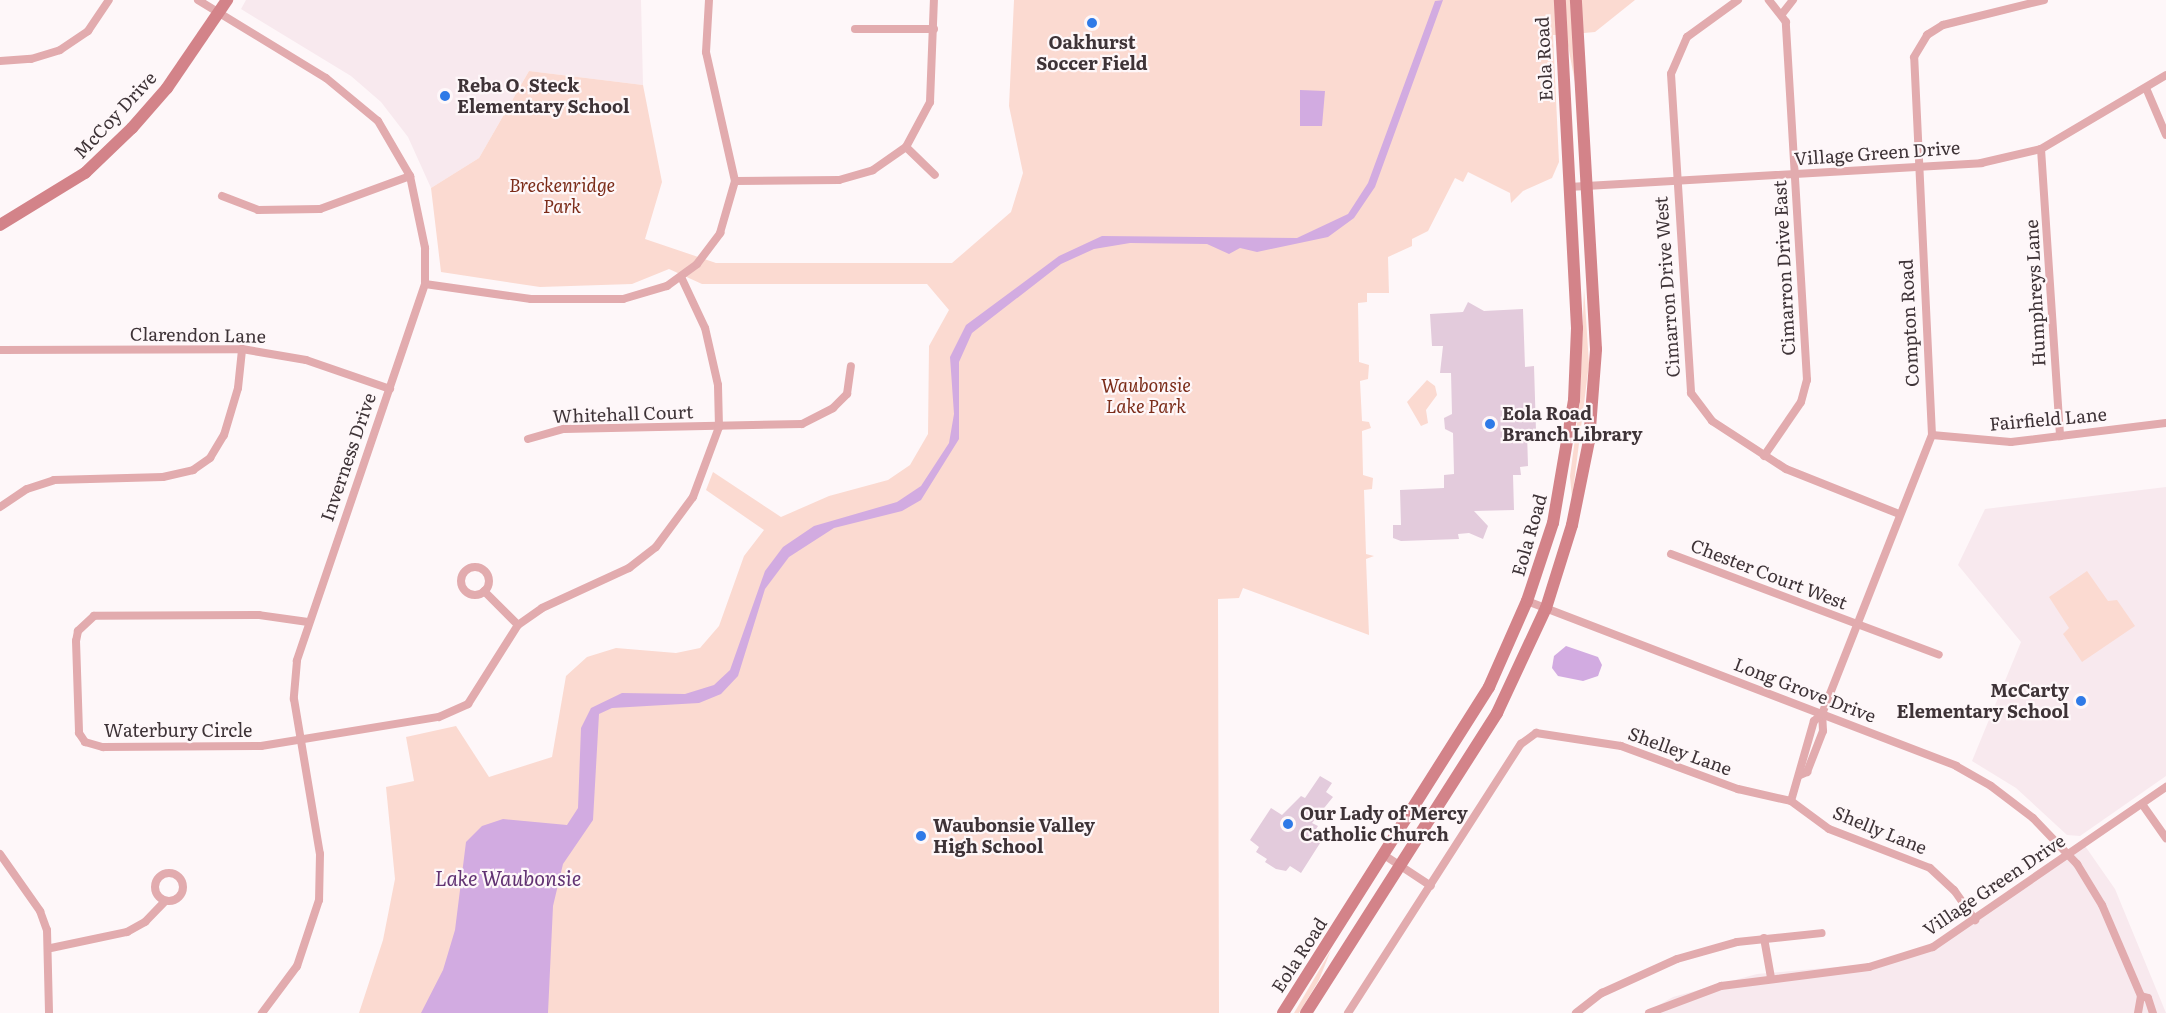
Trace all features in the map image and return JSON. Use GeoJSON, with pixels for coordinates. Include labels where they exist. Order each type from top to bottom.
{"type":"FeatureCollection","features":[{"type":"Feature","properties":{"kind":"main road","name":"McCoy Drive"},"geometry":{"type":"LineString","coordinates":[[0,225],[85,173],[132,128],[227,0]]}},
{"type":"Feature","properties":{"kind":"main road","name":"Eola Road"},"geometry":{"type":"LineString","coordinates":[[1283,1013],[1490,687],[1527,601],[1557,506],[1574,400],[1577,328],[1560,0]]}},
{"type":"Feature","properties":{"kind":"main road","name":"Eola Road"},"geometry":{"type":"LineString","coordinates":[[1306,1013],[1497,713],[1546,608],[1577,502],[1594,392],[1596,317],[1576,0]]}},
{"type":"Feature","properties":{"kind":"street"},"geometry":{"type":"LineString","coordinates":[[0,61],[31,59],[60,50],[88,30],[109,0]]}},
{"type":"Feature","properties":{"kind":"street","name":"Inverness Drive"},"geometry":{"type":"LineString","coordinates":[[198,0],[326,78],[364,107],[387,134],[410,176],[422,218],[425,284],[309,622],[294,682],[299,741],[320,854],[319,900],[297,966],[262,1013]]}},
{"type":"Feature","properties":{"kind":"street"},"geometry":{"type":"LineString","coordinates":[[425,284],[531,299],[610,300],[639,296],[682,279],[720,233],[735,182],[706,52],[709,0]]}},
{"type":"Feature","properties":{"kind":"street"},"geometry":{"type":"LineString","coordinates":[[735,182],[845,178],[873,170],[906,147],[930,102],[934,0]]}},
{"type":"Feature","properties":{"kind":"street","name":"Cimarron Drive West"},"geometry":{"type":"LineString","coordinates":[[1738,0],[1687,37],[1675,57],[1671,74],[1691,393],[1712,421],[1764,456],[1801,476],[1899,514]]}},
{"type":"Feature","properties":{"kind":"street"},"geometry":{"type":"LineString","coordinates":[[1769,0],[1782,14],[1793,0]]}},
{"type":"Feature","properties":{"kind":"street","name":"Compton Road"},"geometry":{"type":"LineString","coordinates":[[1791,801],[1800,775],[1807,772],[1823,731],[1822,714],[1932,435],[1911,75],[1914,57],[1927,35],[1953,22],[2044,0]]}},
{"type":"Feature","properties":{"kind":"street","name":"Cimarron Drive East"},"geometry":{"type":"LineString","coordinates":[[1764,456],[1800,402],[1807,380],[1786,22],[1782,14]]}},
{"type":"Feature","properties":{"kind":"street"},"geometry":{"type":"LineString","coordinates":[[855,29],[933,29]]}},
{"type":"Feature","properties":{"kind":"street","name":"Village Green Drive"},"geometry":{"type":"LineString","coordinates":[[1569,187],[1981,163],[2041,149],[2166,75]]}},
{"type":"Feature","properties":{"kind":"street"},"geometry":{"type":"LineString","coordinates":[[2146,88],[2166,135]]}},
{"type":"Feature","properties":{"kind":"street"},"geometry":{"type":"LineString","coordinates":[[906,147],[935,175]]}},
{"type":"Feature","properties":{"kind":"street","name":"Humphreys Lane"},"geometry":{"type":"LineString","coordinates":[[2041,149],[2060,436]]}},
{"type":"Feature","properties":{"kind":"street"},"geometry":{"type":"LineString","coordinates":[[222,196],[258,210],[320,209],[410,176]]}},
{"type":"Feature","properties":{"kind":"street"},"geometry":{"type":"LineString","coordinates":[[299,741],[459,710],[482,688],[518,625],[552,603],[618,575],[656,547],[693,497],[719,428],[712,349],[682,279]]}},
{"type":"Feature","properties":{"kind":"street"},"geometry":{"type":"LineString","coordinates":[[0,507],[27,489],[54,480],[163,477],[193,470],[210,458],[224,435],[238,388],[242,349]]}},
{"type":"Feature","properties":{"kind":"street","name":"Clarendon Lane"},"geometry":{"type":"LineString","coordinates":[[0,350],[242,349],[306,360],[390,389]]}},
{"type":"Feature","properties":{"kind":"street","name":"Whitehall Court"},"geometry":{"type":"LineString","coordinates":[[528,439],[564,429],[788,427],[812,420],[847,394],[851,366]]}},
{"type":"Feature","properties":{"kind":"street","name":"Fairfield Lane"},"geometry":{"type":"LineString","coordinates":[[1932,435],[2000,443],[2166,423]]}},
{"type":"Feature","properties":{"kind":"street","name":"Chester Court West"},"geometry":{"type":"LineString","coordinates":[[1671,554],[1939,655]]}},
{"type":"Feature","properties":{"kind":"street"},"geometry":{"type":"LineString","coordinates":[[484,591],[518,625]]}},
{"type":"Feature","properties":{"kind":"street","name":"Long Grove Drive"},"geometry":{"type":"LineString","coordinates":[[1527,601],[1970,773],[2018,805],[2069,855],[2102,905],[2141,996],[2148,998],[2153,1013]]}},
{"type":"Feature","properties":{"kind":"street","name":"Waterbury Circle"},"geometry":{"type":"LineString","coordinates":[[299,741],[261,746],[93,746],[79,733],[76,722],[76,641],[84,622],[105,614],[259,615],[309,622]]}},
{"type":"Feature","properties":{"kind":"street","name":"Shelley Lane"},"geometry":{"type":"LineString","coordinates":[[1348,1013],[1521,744],[1536,733],[1621,746],[1738,789],[1791,801]]}},
{"type":"Feature","properties":{"kind":"street","name":"Village Green Drive"},"geometry":{"type":"LineString","coordinates":[[1650,1013],[1721,986],[1771,976],[1891,962],[1933,946],[1975,920],[2166,787]]}},
{"type":"Feature","properties":{"kind":"street","name":"Shelly Lane"},"geometry":{"type":"LineString","coordinates":[[1791,801],[1829,829],[1930,868],[1954,890],[1975,920]]}},
{"type":"Feature","properties":{"kind":"street"},"geometry":{"type":"LineString","coordinates":[[2142,804],[2166,838]]}},
{"type":"Feature","properties":{"kind":"street"},"geometry":{"type":"LineString","coordinates":[[0,855],[40,911],[51,948],[49,1013]]}},
{"type":"Feature","properties":{"kind":"street"},"geometry":{"type":"LineString","coordinates":[[1384,855],[1431,886]]}},
{"type":"Feature","properties":{"kind":"street"},"geometry":{"type":"LineString","coordinates":[[51,948],[127,932],[145,922],[165,901]]}},
{"type":"Feature","properties":{"kind":"street"},"geometry":{"type":"LineString","coordinates":[[1576,1013],[1602,993],[1652,969],[1706,949],[1764,938],[1822,933]]}},
{"type":"Feature","properties":{"kind":"street"},"geometry":{"type":"LineString","coordinates":[[1764,938],[1771,976]]}},
{"type":"Feature","properties":{"kind":"street"},"geometry":{"type":"LineString","coordinates":[[2138,1013],[2141,996]]}},
{"type":"Feature","properties":{"kind":"shaded area","name":"Reba O. Steck Elementary School"},"geometry":{"type":"Polygon","coordinates":[[[246,0],[641,0],[643,85],[529,71],[479,158],[431,188],[408,137],[381,102],[351,76],[241,9],[246,0]]]}},
{"type":"Feature","properties":{"kind":"shaded area","name":"McCarty Elementary School"},"geometry":{"type":"Polygon","coordinates":[[[2166,487],[2166,776],[2080,836],[2067,835],[2016,788],[1972,761],[2021,642],[1958,565],[1985,509],[2166,487]]]}},
{"type":"Feature","properties":{"kind":"shaded area"},"geometry":{"type":"Polygon","coordinates":[[[2083,843],[2115,889],[2166,1013],[1645,1013],[1673,997],[1757,974],[1869,964],[1910,955],[1952,934],[2083,843]]]}},
{"type":"Feature","properties":{"kind":"green space","name":"Waubonsie Lake Park"},"geometry":{"type":"Polygon","coordinates":[[[1014,0],[1635,0],[1595,32],[1573,34],[1577,93],[1566,35],[1553,35],[1559,162],[1552,178],[1523,191],[1511,203],[1510,193],[1468,172],[1463,182],[1455,178],[1428,231],[1412,239],[1412,246],[1388,257],[1389,293],[1367,293],[1367,302],[1358,303],[1359,362],[1369,365],[1368,379],[1360,381],[1362,421],[1369,422],[1371,428],[1362,431],[1363,475],[1373,478],[1372,489],[1364,490],[1366,554],[1374,556],[1366,559],[1369,635],[1243,588],[1239,598],[1218,599],[1219,1013],[359,1013],[383,940],[395,879],[386,787],[414,781],[406,737],[456,726],[489,777],[552,757],[566,676],[587,657],[616,648],[676,653],[700,648],[719,626],[744,556],[764,530],[706,490],[713,472],[781,517],[829,496],[888,480],[910,465],[928,434],[929,346],[949,310],[927,284],[702,284],[669,269],[632,284],[540,287],[441,272],[431,188],[479,158],[529,71],[643,85],[662,182],[645,239],[716,263],[952,263],[1011,212],[1023,173],[1009,106],[1014,0]]]}},
{"type":"Feature","properties":{"kind":"green space"},"geometry":{"type":"Polygon","coordinates":[[[1584,288],[1589,364],[1572,499],[1570,476],[1580,401],[1584,288]]]}},
{"type":"Feature","properties":{"kind":"green space"},"geometry":{"type":"Polygon","coordinates":[[[1427,380],[1435,386],[1437,395],[1426,410],[1428,423],[1421,426],[1407,402],[1427,380]]]}},
{"type":"Feature","properties":{"kind":"green space"},"geometry":{"type":"Polygon","coordinates":[[[2087,571],[2108,601],[2117,600],[2135,626],[2082,662],[2063,634],[2069,628],[2049,597],[2087,571]]]}},
{"type":"Feature","properties":{"kind":"green space"},"geometry":{"type":"Polygon","coordinates":[[[1331,950],[1319,980],[1299,1013],[1294,1013],[1331,950]]]}},
{"type":"Feature","properties":{"kind":"water","name":"Lake Waubonsie"},"geometry":{"type":"Polygon","coordinates":[[[1443,0],[1375,187],[1354,218],[1328,237],[1257,252],[1240,248],[1229,254],[1207,244],[1130,243],[1094,249],[1061,264],[972,333],[959,362],[959,439],[921,500],[902,511],[834,528],[789,557],[765,589],[738,676],[721,694],[699,703],[612,708],[599,714],[593,820],[563,864],[553,906],[548,1013],[421,1013],[443,970],[455,930],[466,842],[482,826],[503,819],[567,825],[578,808],[581,728],[591,708],[622,693],[685,694],[714,685],[730,670],[765,571],[783,547],[814,526],[897,502],[921,486],[949,443],[954,414],[950,357],[966,325],[1059,256],[1102,236],[1297,238],[1348,214],[1368,183],[1435,1],[1443,0]]]}},
{"type":"Feature","properties":{"kind":"water"},"geometry":{"type":"Polygon","coordinates":[[[1300,90],[1325,91],[1322,126],[1300,126],[1300,90]]]}},
{"type":"Feature","properties":{"kind":"water"},"geometry":{"type":"Polygon","coordinates":[[[1566,646],[1598,657],[1602,665],[1598,676],[1583,681],[1558,676],[1552,668],[1554,656],[1566,646]]]}},
{"type":"Feature","properties":{"kind":"building","name":"Eola Road Branch Library"},"geometry":{"type":"Polygon","coordinates":[[[1468,302],[1484,311],[1523,309],[1525,367],[1534,366],[1536,431],[1527,432],[1528,466],[1520,467],[1521,475],[1513,475],[1514,510],[1474,511],[1488,526],[1483,539],[1469,533],[1458,534],[1459,539],[1401,541],[1393,538],[1393,525],[1401,525],[1400,490],[1444,488],[1444,475],[1454,474],[1453,433],[1445,429],[1444,418],[1452,414],[1451,373],[1440,373],[1443,346],[1432,346],[1430,314],[1463,312],[1468,302]]]}},
{"type":"Feature","properties":{"kind":"building","name":"Our Lady of Mercy Catholic Church"},"geometry":{"type":"Polygon","coordinates":[[[1320,776],[1332,783],[1326,792],[1333,797],[1312,823],[1318,826],[1313,834],[1322,840],[1301,873],[1290,866],[1286,871],[1276,869],[1256,852],[1259,847],[1250,840],[1271,808],[1282,815],[1301,796],[1305,798],[1320,776]]]}},
{"type":"Feature","properties":{"kind":"place","name":"Oakhurst Soccer Field"},"geometry":{"type":"Point","coordinates":[1092,23]}},
{"type":"Feature","properties":{"kind":"place","name":"Reba O. Steck Elementary School"},"geometry":{"type":"Point","coordinates":[445,96]}},
{"type":"Feature","properties":{"kind":"place","name":"Eola Road Branch Library"},"geometry":{"type":"Point","coordinates":[1490,424]}},
{"type":"Feature","properties":{"kind":"place","name":"McCarty Elementary School"},"geometry":{"type":"Point","coordinates":[2081,701]}},
{"type":"Feature","properties":{"kind":"place","name":"Our Lady of Mercy Catholic Church"},"geometry":{"type":"Point","coordinates":[1288,824]}},
{"type":"Feature","properties":{"kind":"place","name":"Waubonsie Valley High School"},"geometry":{"type":"Point","coordinates":[921,836]}},
{"type":"Feature","properties":{"kind":"park label","name":"Breckenridge Park"},"geometry":{"type":"Point","coordinates":[562,196]}}]}
